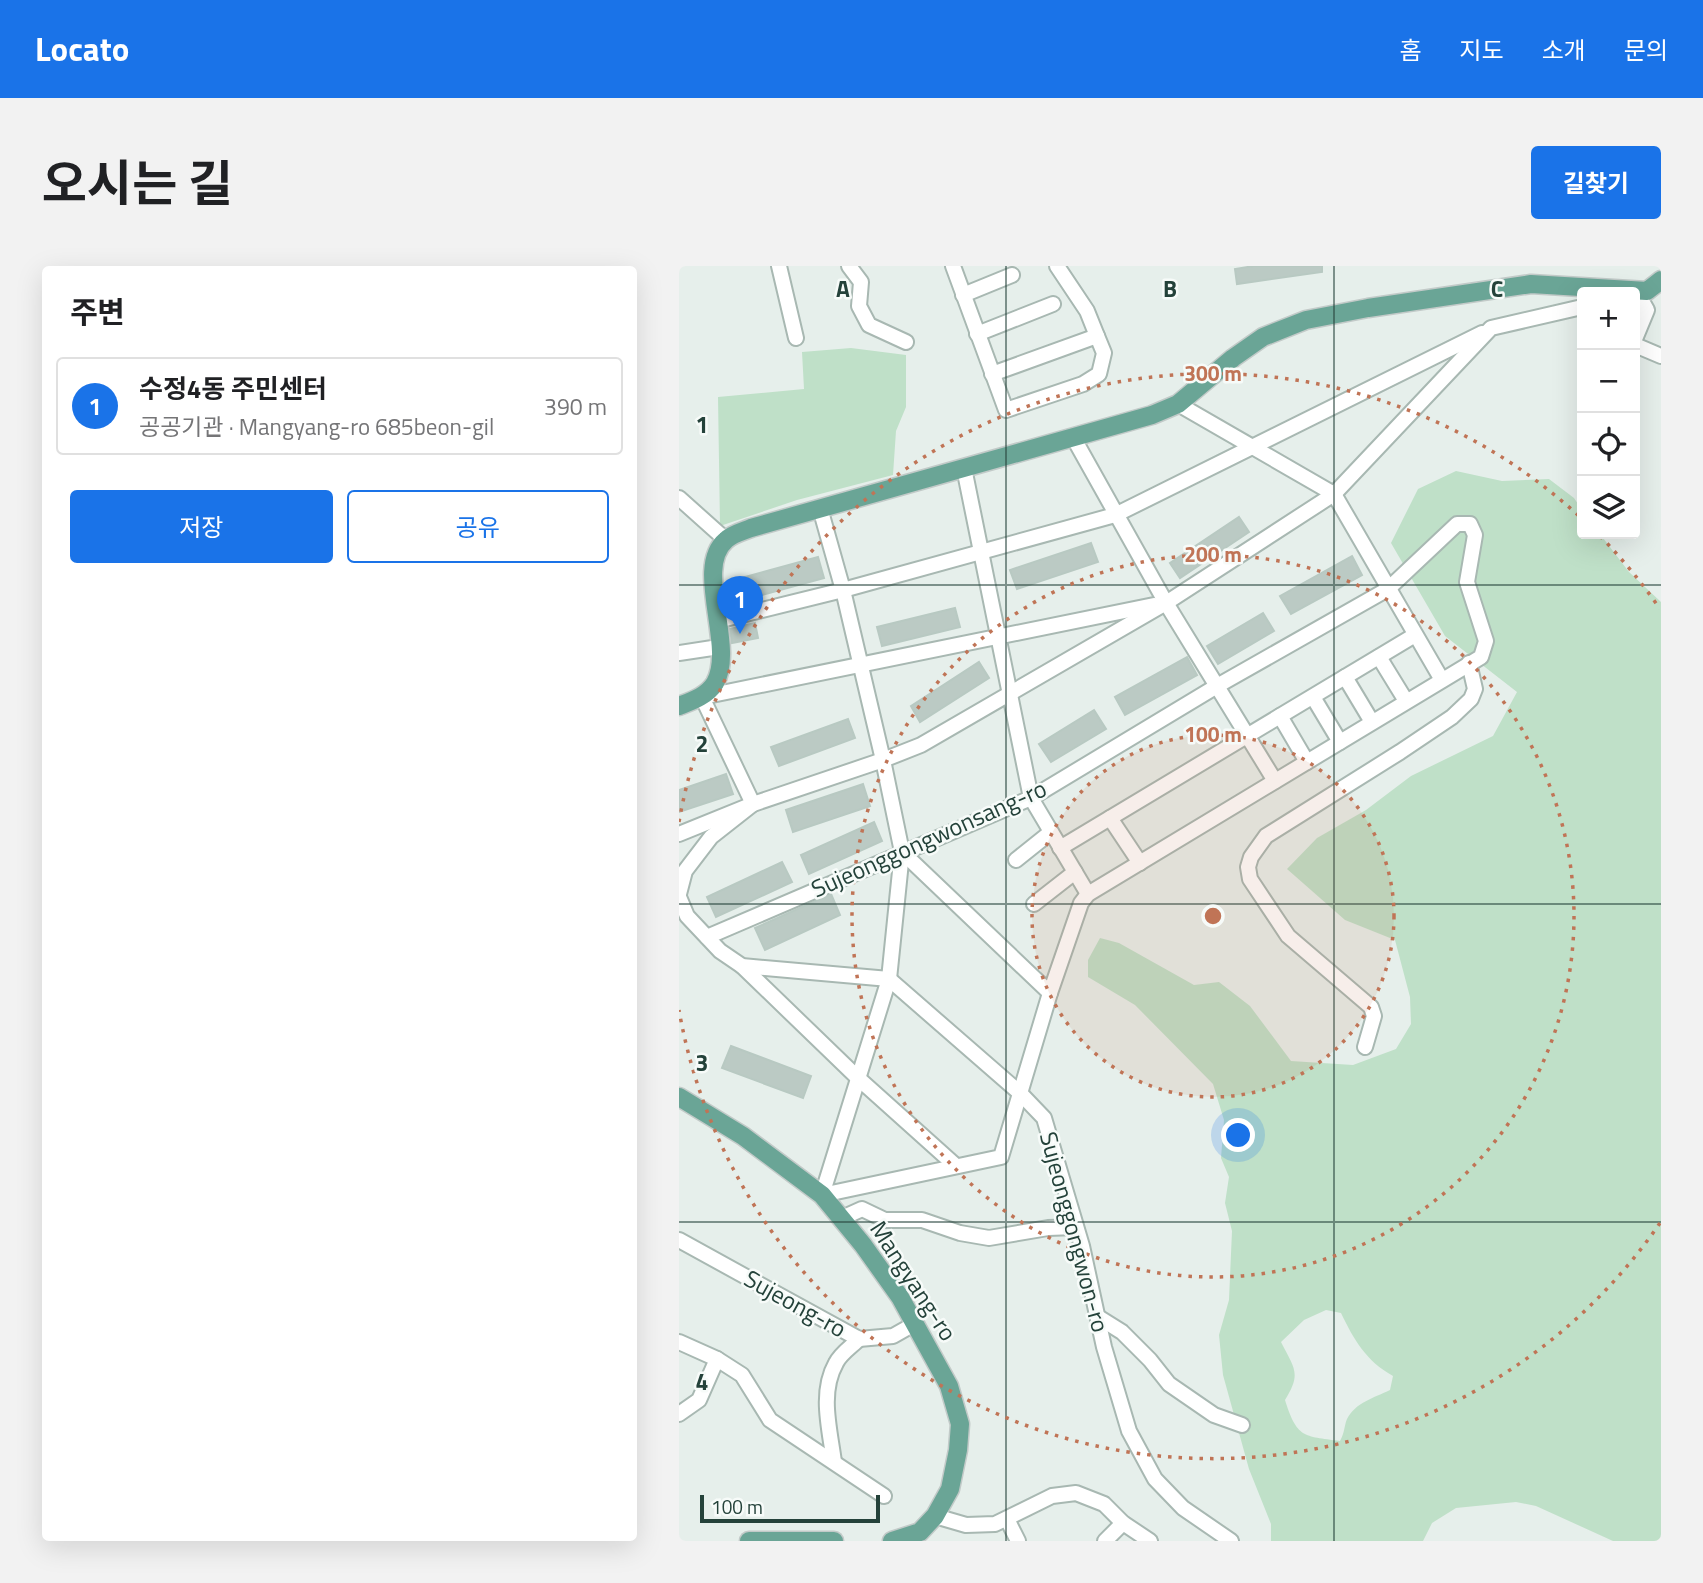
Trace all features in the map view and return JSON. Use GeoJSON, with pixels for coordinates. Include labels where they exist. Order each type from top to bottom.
{"type":"FeatureCollection","features":[{"type":"Feature","properties":{"kind":"main road"},"geometry":{"type":"LineString","coordinates":[[679,706],[702,697],[715,682],[720,664],[712,560],[726,540],[751,528],[1152,415],[1178,404],[1263,337],[1306,320],[1404,302],[1531,284],[1645,290]]}},
{"type":"Feature","properties":{"kind":"main road","name":"Mangyang-ro"},"geometry":{"type":"LineString","coordinates":[[679,1097],[743,1136],[822,1195],[863,1245],[916,1324],[949,1386],[960,1424],[950,1489],[936,1516],[920,1532],[892,1541]]}},
{"type":"Feature","properties":{"kind":"main road"},"geometry":{"type":"LineString","coordinates":[[749,1541],[834,1541]]}},
{"type":"Feature","properties":{"kind":"street"},"geometry":{"type":"LineString","coordinates":[[779,266],[796,338]]}},
{"type":"Feature","properties":{"kind":"street"},"geometry":{"type":"LineString","coordinates":[[849,266],[861,282],[859,306],[869,325],[906,342]]}},
{"type":"Feature","properties":{"kind":"street"},"geometry":{"type":"LineString","coordinates":[[953,266],[1006,410],[1083,384],[1099,374],[1104,353],[1087,311],[1056,266]]}},
{"type":"Feature","properties":{"kind":"street"},"geometry":{"type":"LineString","coordinates":[[963,295],[1012,275]]}},
{"type":"Feature","properties":{"kind":"street"},"geometry":{"type":"LineString","coordinates":[[1640,327],[1647,310],[1645,290]]}},
{"type":"Feature","properties":{"kind":"street"},"geometry":{"type":"LineString","coordinates":[[977,334],[1053,304]]}},
{"type":"Feature","properties":{"kind":"street"},"geometry":{"type":"LineString","coordinates":[[717,621],[843,590],[1115,515],[1491,328],[1577,307]]}},
{"type":"Feature","properties":{"kind":"street"},"geometry":{"type":"LineString","coordinates":[[679,834],[753,804],[921,745],[1166,603],[1333,494],[1491,328]]}},
{"type":"Feature","properties":{"kind":"street"},"geometry":{"type":"LineString","coordinates":[[992,374],[1097,336]]}},
{"type":"Feature","properties":{"kind":"street"},"geometry":{"type":"LineString","coordinates":[[1640,347],[1661,356]]}},
{"type":"Feature","properties":{"kind":"street"},"geometry":{"type":"LineString","coordinates":[[1178,404],[1333,494],[1442,680]]}},
{"type":"Feature","properties":{"kind":"street"},"geometry":{"type":"LineString","coordinates":[[1073,437],[1166,603],[1275,781]]}},
{"type":"Feature","properties":{"kind":"street"},"geometry":{"type":"LineString","coordinates":[[820,508],[843,590],[902,852],[889,979],[822,1195],[1001,1157],[1050,993],[1081,903],[1088,894],[1031,798],[964,468]]}},
{"type":"Feature","properties":{"kind":"street"},"geometry":{"type":"LineString","coordinates":[[679,498],[726,540]]}},
{"type":"Feature","properties":{"kind":"street","name":"Sujeonggongwonsang-ro"},"geometry":{"type":"LineString","coordinates":[[706,937],[1031,798],[1217,686],[1388,589],[1457,524],[1470,524],[1475,535],[1467,582],[1486,641],[1481,657],[1088,894]]}},
{"type":"Feature","properties":{"kind":"street"},"geometry":{"type":"LineString","coordinates":[[753,804],[702,697],[1166,603]]}},
{"type":"Feature","properties":{"kind":"street"},"geometry":{"type":"LineString","coordinates":[[1060,848],[1415,635]]}},
{"type":"Feature","properties":{"kind":"street"},"geometry":{"type":"LineString","coordinates":[[679,653],[719,647]]}},
{"type":"Feature","properties":{"kind":"street"},"geometry":{"type":"LineString","coordinates":[[1379,657],[1406,702]]}},
{"type":"Feature","properties":{"kind":"street"},"geometry":{"type":"LineString","coordinates":[[1365,1046],[1374,1016],[1371,1007],[1289,936],[1250,879],[1248,867],[1256,848],[1266,836],[1452,717],[1471,699],[1475,689],[1469,663]]}},
{"type":"Feature","properties":{"kind":"street"},"geometry":{"type":"LineString","coordinates":[[1345,677],[1372,722]]}},
{"type":"Feature","properties":{"kind":"street"},"geometry":{"type":"LineString","coordinates":[[1313,696],[1340,742]]}},
{"type":"Feature","properties":{"kind":"street"},"geometry":{"type":"LineString","coordinates":[[1280,716],[1307,762]]}},
{"type":"Feature","properties":{"kind":"street"},"geometry":{"type":"LineString","coordinates":[[753,804],[711,837],[685,871],[679,895],[687,916],[720,951],[742,966],[859,1079],[956,1166]]}},
{"type":"Feature","properties":{"kind":"street"},"geometry":{"type":"LineString","coordinates":[[1110,818],[1139,863]]}},
{"type":"Feature","properties":{"kind":"street"},"geometry":{"type":"LineString","coordinates":[[1016,860],[1051,832]]}},
{"type":"Feature","properties":{"kind":"street"},"geometry":{"type":"LineString","coordinates":[[902,852],[1050,993]]}},
{"type":"Feature","properties":{"kind":"street"},"geometry":{"type":"LineString","coordinates":[[1034,904],[1075,872]]}},
{"type":"Feature","properties":{"kind":"street"},"geometry":{"type":"LineString","coordinates":[[742,966],[889,979]]}},
{"type":"Feature","properties":{"kind":"street","name":"Sujeonggongwon-ro"},"geometry":{"type":"LineString","coordinates":[[889,979],[1021,1094],[1044,1118],[1076,1227],[1104,1347],[1129,1431],[1155,1479],[1183,1508],[1231,1541]]}},
{"type":"Feature","properties":{"kind":"street"},"geometry":{"type":"LineString","coordinates":[[842,1218],[862,1209],[885,1220],[922,1220],[960,1233],[989,1238],[1048,1228],[1076,1227]]}},
{"type":"Feature","properties":{"kind":"street","name":"Sujeong-ro"},"geometry":{"type":"LineString","coordinates":[[679,1240],[859,1339],[893,1336],[916,1324]]}},
{"type":"Feature","properties":{"kind":"street"},"geometry":{"type":"LineString","coordinates":[[1098,1317],[1122,1332],[1170,1384],[1214,1415],[1242,1425]]}},
{"type":"Feature","properties":{"kind":"street"},"geometry":{"type":"LineString","coordinates":[[834,1462],[826,1409],[828,1389],[836,1362],[859,1339]]}},
{"type":"Feature","properties":{"kind":"street"},"geometry":{"type":"LineString","coordinates":[[683,1345],[717,1359],[742,1375],[770,1420],[884,1496]]}},
{"type":"Feature","properties":{"kind":"street"},"geometry":{"type":"LineString","coordinates":[[679,1414],[699,1400],[717,1359]]}},
{"type":"Feature","properties":{"kind":"street"},"geometry":{"type":"LineString","coordinates":[[936,1516],[966,1525],[995,1524],[1052,1496],[1076,1493],[1104,1504],[1123,1523],[1150,1541]]}},
{"type":"Feature","properties":{"kind":"street"},"geometry":{"type":"LineString","coordinates":[[1007,1519],[1018,1541]]}},
{"type":"Feature","properties":{"kind":"street"},"geometry":{"type":"LineString","coordinates":[[1105,1541],[1123,1523]]}},
{"type":"Feature","properties":{"kind":"green space"},"geometry":{"type":"Polygon","coordinates":[[[851,348],[906,355],[906,407],[896,431],[893,475],[797,500],[720,526],[718,397],[804,389],[802,352],[851,348]]]}},
{"type":"Feature","properties":{"kind":"green space"},"geometry":{"type":"Polygon","coordinates":[[[1456,471],[1502,481],[1549,479],[1577,502],[1577,539],[1604,539],[1629,572],[1661,602],[1661,1541],[1613,1541],[1536,1506],[1516,1502],[1456,1508],[1432,1523],[1423,1541],[1271,1541],[1271,1524],[1249,1469],[1223,1375],[1219,1335],[1229,1300],[1232,1231],[1225,1203],[1229,1177],[1221,1158],[1224,1120],[1213,1084],[1135,1005],[1088,977],[1088,960],[1100,938],[1119,943],[1194,985],[1219,982],[1250,1006],[1291,1061],[1353,1065],[1396,1049],[1411,1024],[1410,997],[1395,940],[1345,920],[1287,869],[1317,838],[1366,810],[1411,776],[1493,736],[1517,692],[1445,636],[1391,543],[1418,489],[1456,471]],[[1326,1310],[1304,1320],[1281,1342],[1295,1377],[1285,1400],[1293,1422],[1303,1433],[1340,1441],[1347,1419],[1355,1408],[1390,1390],[1393,1376],[1375,1364],[1351,1332],[1341,1313],[1326,1310]]]}},
{"type":"Feature","properties":{"kind":"building"},"geometry":{"type":"Polygon","coordinates":[[[1254,266],[1322,266],[1322,272],[1237,284],[1235,269],[1254,266]]]}},
{"type":"Feature","properties":{"kind":"building"},"geometry":{"type":"Polygon","coordinates":[[[1239,517],[1249,532],[1180,578],[1170,563],[1239,517]]]}},
{"type":"Feature","properties":{"kind":"building"},"geometry":{"type":"Polygon","coordinates":[[[1091,543],[1098,562],[1017,589],[1010,570],[1091,543]]]}},
{"type":"Feature","properties":{"kind":"building"},"geometry":{"type":"Polygon","coordinates":[[[1352,556],[1362,575],[1291,614],[1280,596],[1352,556]]]}},
{"type":"Feature","properties":{"kind":"building"},"geometry":{"type":"Polygon","coordinates":[[[818,557],[824,578],[744,600],[738,579],[818,557]]]}},
{"type":"Feature","properties":{"kind":"building"},"geometry":{"type":"Polygon","coordinates":[[[955,608],[960,627],[882,646],[877,627],[955,608]]]}},
{"type":"Feature","properties":{"kind":"building"},"geometry":{"type":"Polygon","coordinates":[[[1263,613],[1274,631],[1218,664],[1207,646],[1263,613]]]}},
{"type":"Feature","properties":{"kind":"building"},"geometry":{"type":"Polygon","coordinates":[[[755,623],[758,638],[732,643],[730,629],[755,623]]]}},
{"type":"Feature","properties":{"kind":"building"},"geometry":{"type":"Polygon","coordinates":[[[1187,657],[1197,675],[1125,715],[1115,697],[1187,657]]]}},
{"type":"Feature","properties":{"kind":"building"},"geometry":{"type":"Polygon","coordinates":[[[979,662],[989,678],[920,722],[911,706],[979,662]]]}},
{"type":"Feature","properties":{"kind":"building"},"geometry":{"type":"Polygon","coordinates":[[[1094,710],[1106,729],[1051,762],[1039,744],[1094,710]]]}},
{"type":"Feature","properties":{"kind":"building"},"geometry":{"type":"Polygon","coordinates":[[[848,719],[855,738],[779,766],[771,747],[848,719]]]}},
{"type":"Feature","properties":{"kind":"building"},"geometry":{"type":"Polygon","coordinates":[[[726,774],[733,794],[679,812],[679,790],[726,774]]]}},
{"type":"Feature","properties":{"kind":"building"},"geometry":{"type":"Polygon","coordinates":[[[863,784],[870,806],[793,832],[786,810],[863,784]]]}},
{"type":"Feature","properties":{"kind":"building"},"geometry":{"type":"Polygon","coordinates":[[[874,822],[882,841],[809,874],[801,855],[874,822]]]}},
{"type":"Feature","properties":{"kind":"building"},"geometry":{"type":"Polygon","coordinates":[[[782,862],[792,882],[716,917],[707,897],[782,862]]]}},
{"type":"Feature","properties":{"kind":"building"},"geometry":{"type":"Polygon","coordinates":[[[831,894],[840,915],[765,950],[755,928],[831,894]]]}},
{"type":"Feature","properties":{"kind":"building"},"geometry":{"type":"Polygon","coordinates":[[[731,1046],[811,1076],[803,1098],[722,1068],[731,1046]]]}},
{"type":"Feature","properties":{"kind":"place","name":"수정4동 주민센터"},"geometry":{"type":"Point","coordinates":[740,634]}}]}
